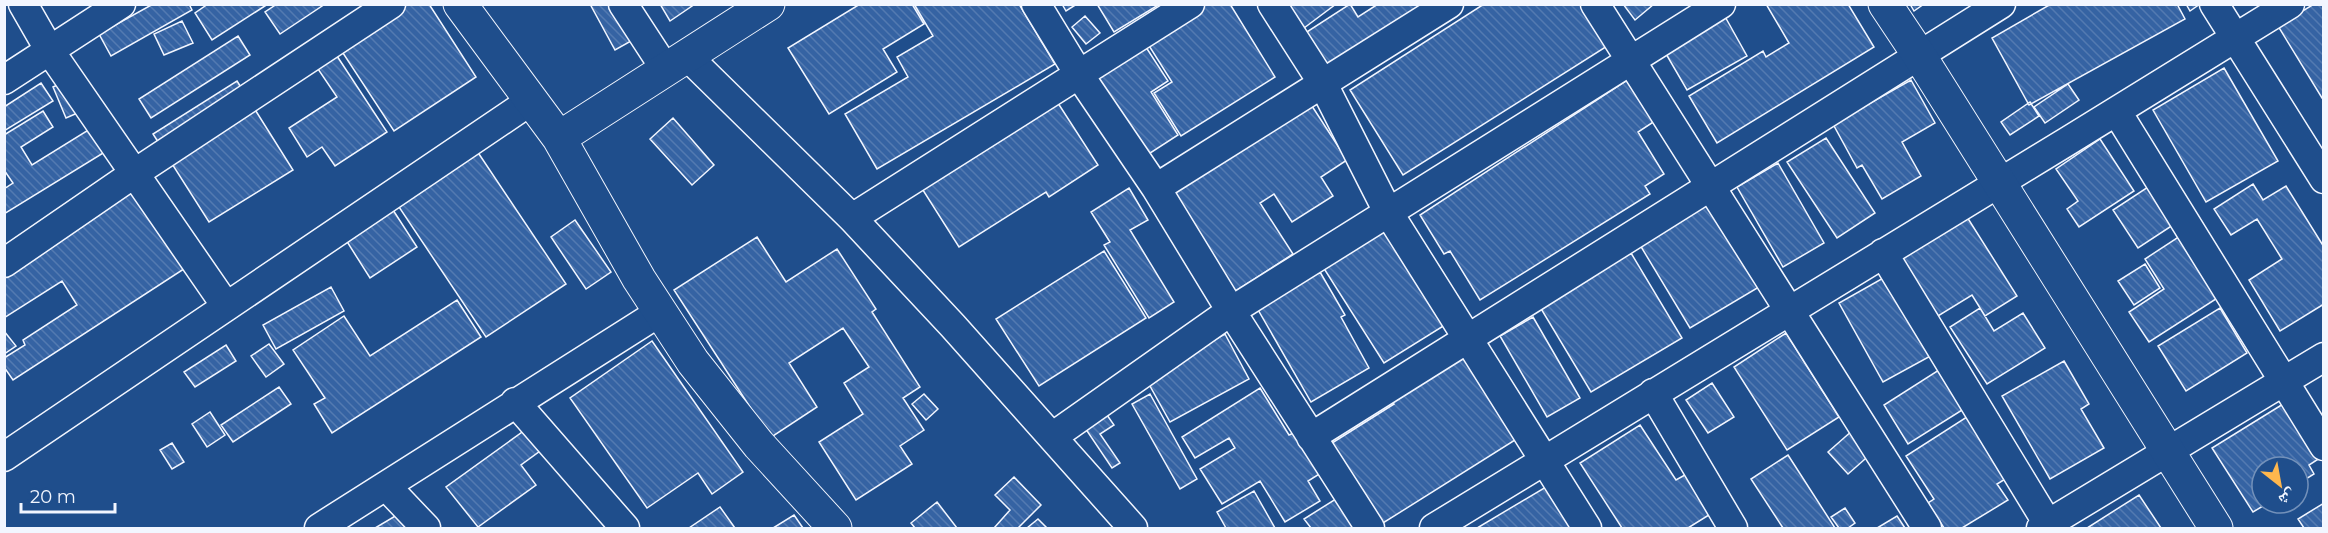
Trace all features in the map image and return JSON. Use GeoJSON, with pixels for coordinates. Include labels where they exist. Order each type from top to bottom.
{"type":"FeatureCollection","features":[{"type":"Feature","properties":{"kind":"main road"},"geometry":{"type":"LineString","coordinates":[[460,4],[559,138],[660,312],[693,362],[735,416],[835,528]]}},
{"type":"Feature","properties":{"kind":"main road"},"geometry":{"type":"LineString","coordinates":[[559,138],[768,4]]}},
{"type":"Feature","properties":{"kind":"main road"},"geometry":{"type":"LineString","coordinates":[[1885,4],[2216,528]]}},
{"type":"Feature","properties":{"kind":"street"},"geometry":{"type":"LineString","coordinates":[[23,4],[50,51],[226,306]]}},
{"type":"Feature","properties":{"kind":"street"},"geometry":{"type":"LineString","coordinates":[[4,80],[121,4]]}},
{"type":"Feature","properties":{"kind":"street"},"geometry":{"type":"LineString","coordinates":[[4,263],[135,173],[391,4]]}},
{"type":"Feature","properties":{"kind":"street"},"geometry":{"type":"LineString","coordinates":[[623,4],[676,63],[852,218],[953,326],[1133,528]]}},
{"type":"Feature","properties":{"kind":"street"},"geometry":{"type":"LineString","coordinates":[[1036,4],[1080,76],[1156,188],[1231,311],[1370,528]]}},
{"type":"Feature","properties":{"kind":"street"},"geometry":{"type":"LineString","coordinates":[[852,218],[1080,76],[1190,4]]}},
{"type":"Feature","properties":{"kind":"street"},"geometry":{"type":"LineString","coordinates":[[1272,4],[1322,82],[1388,212],[1587,528]]}},
{"type":"Feature","properties":{"kind":"street"},"geometry":{"type":"LineString","coordinates":[[1156,188],[1449,4]]}},
{"type":"Feature","properties":{"kind":"street"},"geometry":{"type":"LineString","coordinates":[[1595,4],[1927,528]]}},
{"type":"Feature","properties":{"kind":"street"},"geometry":{"type":"LineString","coordinates":[[1052,437],[1231,311],[1721,4]]}},
{"type":"Feature","properties":{"kind":"street"},"geometry":{"type":"LineString","coordinates":[[1311,437],[2001,4]]}},
{"type":"Feature","properties":{"kind":"street"},"geometry":{"type":"LineString","coordinates":[[2214,4],[2324,179]]}},
{"type":"Feature","properties":{"kind":"street"},"geometry":{"type":"LineString","coordinates":[[1434,528],[1789,309],[2000,184],[2290,4]]}},
{"type":"Feature","properties":{"kind":"street"},"geometry":{"type":"LineString","coordinates":[[4,457],[532,100]]}},
{"type":"Feature","properties":{"kind":"street"},"geometry":{"type":"LineString","coordinates":[[2117,112],[2324,446]]}},
{"type":"Feature","properties":{"kind":"street"},"geometry":{"type":"LineString","coordinates":[[1883,254],[2045,526],[2324,357]]}},
{"type":"Feature","properties":{"kind":"street"},"geometry":{"type":"LineString","coordinates":[[319,528],[660,312]]}},
{"type":"Feature","properties":{"kind":"street"},"geometry":{"type":"LineString","coordinates":[[1653,393],[1733,528]]}},
{"type":"Feature","properties":{"kind":"street"},"geometry":{"type":"LineString","coordinates":[[515,402],[625,528]]}},
{"type":"Feature","properties":{"kind":"street"},"geometry":{"type":"LineString","coordinates":[[386,486],[426,528]]}},
{"type":"Feature","properties":{"kind":"building"},"geometry":{"type":"Polygon","coordinates":[[[153,4],[189,4],[192,10],[111,56],[99,34],[153,4]]]}},
{"type":"Feature","properties":{"kind":"building"},"geometry":{"type":"Polygon","coordinates":[[[208,4],[268,4],[212,40],[195,13],[208,4]]]}},
{"type":"Feature","properties":{"kind":"building"},"geometry":{"type":"Polygon","coordinates":[[[277,4],[325,4],[280,34],[265,12],[277,4]]]}},
{"type":"Feature","properties":{"kind":"building"},"geometry":{"type":"Polygon","coordinates":[[[403,4],[429,4],[476,77],[394,131],[339,47],[403,4]]]}},
{"type":"Feature","properties":{"kind":"building"},"geometry":{"type":"Polygon","coordinates":[[[590,4],[622,4],[640,36],[615,50],[590,4]]]}},
{"type":"Feature","properties":{"kind":"building"},"geometry":{"type":"Polygon","coordinates":[[[660,4],[695,4],[670,21],[660,4]]]}},
{"type":"Feature","properties":{"kind":"building"},"geometry":{"type":"Polygon","coordinates":[[[860,4],[912,4],[924,24],[883,49],[897,72],[829,114],[788,48],[860,4]]]}},
{"type":"Feature","properties":{"kind":"building"},"geometry":{"type":"Polygon","coordinates":[[[914,4],[1019,4],[1055,64],[877,169],[845,114],[908,77],[897,57],[933,36],[914,4]]]}},
{"type":"Feature","properties":{"kind":"building"},"geometry":{"type":"Polygon","coordinates":[[[1062,4],[1077,4],[1066,11],[1062,4]]]}},
{"type":"Feature","properties":{"kind":"building"},"geometry":{"type":"Polygon","coordinates":[[[1097,4],[1160,4],[1114,32],[1097,4]]]}},
{"type":"Feature","properties":{"kind":"building"},"geometry":{"type":"Polygon","coordinates":[[[1205,4],[1230,4],[1275,77],[1181,136],[1154,93],[1172,82],[1146,41],[1205,4]]]}},
{"type":"Feature","properties":{"kind":"building"},"geometry":{"type":"Polygon","coordinates":[[[1280,4],[1336,4],[1300,31],[1280,4]]]}},
{"type":"Feature","properties":{"kind":"building"},"geometry":{"type":"Polygon","coordinates":[[[1350,4],[1358,17],[1378,4],[1423,4],[1319,70],[1299,37],[1350,4]]]}},
{"type":"Feature","properties":{"kind":"building"},"geometry":{"type":"Polygon","coordinates":[[[1484,4],[1588,4],[1612,43],[1403,175],[1350,90],[1484,4]]]}},
{"type":"Feature","properties":{"kind":"building"},"geometry":{"type":"Polygon","coordinates":[[[1623,4],[1654,4],[1635,20],[1623,4]]]}},
{"type":"Feature","properties":{"kind":"building"},"geometry":{"type":"Polygon","coordinates":[[[1766,4],[1848,4],[1874,47],[1717,143],[1689,96],[1763,51],[1766,57],[1789,43],[1766,4]]]}},
{"type":"Feature","properties":{"kind":"building"},"geometry":{"type":"Polygon","coordinates":[[[1910,4],[1924,4],[1914,11],[1910,4]]]}},
{"type":"Feature","properties":{"kind":"building"},"geometry":{"type":"Polygon","coordinates":[[[2051,4],[2177,4],[2185,19],[2029,105],[1992,38],[2051,4]]]}},
{"type":"Feature","properties":{"kind":"building"},"geometry":{"type":"Polygon","coordinates":[[[2186,4],[2200,4],[2190,11],[2186,4]]]}},
{"type":"Feature","properties":{"kind":"building"},"geometry":{"type":"Polygon","coordinates":[[[2314,4],[2324,4],[2324,97],[2322,98],[2278,26],[2314,4]]]}},
{"type":"Feature","properties":{"kind":"building"},"geometry":{"type":"Polygon","coordinates":[[[1723,13],[1747,56],[1687,90],[1662,47],[1723,13]]]}},
{"type":"Feature","properties":{"kind":"building"},"geometry":{"type":"Polygon","coordinates":[[[1085,16],[1100,33],[1086,44],[1072,27],[1085,16]]]}},
{"type":"Feature","properties":{"kind":"building"},"geometry":{"type":"Polygon","coordinates":[[[182,21],[193,43],[164,55],[154,34],[182,21]]]}},
{"type":"Feature","properties":{"kind":"building"},"geometry":{"type":"Polygon","coordinates":[[[238,36],[250,55],[151,118],[139,99],[238,36]]]}},
{"type":"Feature","properties":{"kind":"building"},"geometry":{"type":"Polygon","coordinates":[[[1142,41],[1168,81],[1151,92],[1178,135],[1141,159],[1088,76],[1142,41]]]}},
{"type":"Feature","properties":{"kind":"building"},"geometry":{"type":"Polygon","coordinates":[[[337,56],[387,132],[335,166],[322,147],[307,157],[289,128],[337,97],[318,69],[337,56]]]}},
{"type":"Feature","properties":{"kind":"building"},"geometry":{"type":"Polygon","coordinates":[[[2224,68],[2278,161],[2206,202],[2153,110],[2224,68]]]}},
{"type":"Feature","properties":{"kind":"building"},"geometry":{"type":"Polygon","coordinates":[[[1635,75],[1661,117],[1638,132],[1664,174],[1645,186],[1650,194],[1480,300],[1450,251],[1444,254],[1420,215],[1635,75]]]}},
{"type":"Feature","properties":{"kind":"building"},"geometry":{"type":"Polygon","coordinates":[[[69,80],[82,111],[66,118],[53,87],[69,80]]]}},
{"type":"Feature","properties":{"kind":"building"},"geometry":{"type":"Polygon","coordinates":[[[1911,80],[1935,123],[1902,142],[1921,176],[1882,199],[1862,165],[1857,168],[1833,124],[1911,80]]]}},
{"type":"Feature","properties":{"kind":"building"},"geometry":{"type":"Polygon","coordinates":[[[237,81],[293,170],[209,222],[153,134],[237,81]]]}},
{"type":"Feature","properties":{"kind":"building"},"geometry":{"type":"Polygon","coordinates":[[[41,83],[53,101],[4,131],[4,107],[41,83]]]}},
{"type":"Feature","properties":{"kind":"building"},"geometry":{"type":"Polygon","coordinates":[[[2068,84],[2079,100],[2045,123],[2034,107],[2068,84]]]}},
{"type":"Feature","properties":{"kind":"building"},"geometry":{"type":"Polygon","coordinates":[[[1056,100],[1098,165],[1049,197],[1046,192],[959,247],[921,187],[1056,100]]]}},
{"type":"Feature","properties":{"kind":"building"},"geometry":{"type":"Polygon","coordinates":[[[2030,102],[2039,116],[2010,135],[2001,122],[2030,102]]]}},
{"type":"Feature","properties":{"kind":"building"},"geometry":{"type":"Polygon","coordinates":[[[1310,103],[1347,160],[1321,177],[1333,196],[1292,222],[1274,194],[1260,203],[1293,254],[1233,293],[1169,194],[1310,103]]]}},
{"type":"Feature","properties":{"kind":"building"},"geometry":{"type":"Polygon","coordinates":[[[43,111],[53,127],[21,147],[32,165],[98,124],[113,147],[4,214],[4,189],[13,183],[4,170],[4,135],[43,111]]]}},
{"type":"Feature","properties":{"kind":"building"},"geometry":{"type":"Polygon","coordinates":[[[673,118],[714,165],[692,185],[650,139],[673,118]]]}},
{"type":"Feature","properties":{"kind":"building"},"geometry":{"type":"Polygon","coordinates":[[[1826,138],[1875,213],[1837,238],[1787,162],[1826,138]]]}},
{"type":"Feature","properties":{"kind":"building"},"geometry":{"type":"Polygon","coordinates":[[[2100,139],[2134,191],[2079,227],[2067,209],[2078,201],[2056,169],[2100,139]]]}},
{"type":"Feature","properties":{"kind":"building"},"geometry":{"type":"Polygon","coordinates":[[[475,148],[566,284],[486,337],[395,201],[475,148]]]}},
{"type":"Feature","properties":{"kind":"building"},"geometry":{"type":"Polygon","coordinates":[[[1778,163],[1824,243],[1783,267],[1737,187],[1778,163]]]}},
{"type":"Feature","properties":{"kind":"building"},"geometry":{"type":"Polygon","coordinates":[[[2253,184],[2263,200],[2286,186],[2324,247],[2324,304],[2280,331],[2249,280],[2282,259],[2257,219],[2231,235],[2214,209],[2253,184]]]}},
{"type":"Feature","properties":{"kind":"building"},"geometry":{"type":"Polygon","coordinates":[[[139,187],[190,265],[13,380],[4,367],[4,358],[25,345],[23,340],[77,305],[62,281],[4,318],[4,274],[139,187]]]}},
{"type":"Feature","properties":{"kind":"building"},"geometry":{"type":"Polygon","coordinates":[[[2148,187],[2173,225],[2138,248],[2113,210],[2148,187]]]}},
{"type":"Feature","properties":{"kind":"building"},"geometry":{"type":"Polygon","coordinates":[[[1129,188],[1148,220],[1130,230],[1174,302],[1149,318],[1104,245],[1110,242],[1091,212],[1129,188]]]}},
{"type":"Feature","properties":{"kind":"building"},"geometry":{"type":"Polygon","coordinates":[[[1709,203],[1759,287],[1690,328],[1640,245],[1709,203]]]}},
{"type":"Feature","properties":{"kind":"building"},"geometry":{"type":"Polygon","coordinates":[[[393,210],[417,247],[370,278],[346,240],[393,210]]]}},
{"type":"Feature","properties":{"kind":"building"},"geometry":{"type":"Polygon","coordinates":[[[1967,217],[2017,296],[1985,316],[1972,295],[1938,316],[1901,258],[1967,217]]]}},
{"type":"Feature","properties":{"kind":"building"},"geometry":{"type":"Polygon","coordinates":[[[575,220],[611,272],[586,289],[551,237],[575,220]]]}},
{"type":"Feature","properties":{"kind":"building"},"geometry":{"type":"Polygon","coordinates":[[[1392,224],[1453,320],[1384,363],[1323,267],[1392,224]]]}},
{"type":"Feature","properties":{"kind":"building"},"geometry":{"type":"Polygon","coordinates":[[[2180,236],[2219,297],[2149,342],[2129,312],[2164,289],[2145,259],[2180,236]]]}},
{"type":"Feature","properties":{"kind":"building"},"geometry":{"type":"Polygon","coordinates":[[[757,237],[786,282],[837,249],[876,309],[872,312],[920,387],[903,398],[924,430],[900,446],[912,464],[856,500],[819,442],[863,414],[844,383],[869,367],[843,328],[789,363],[817,407],[770,438],[674,290],[757,237]]]}},
{"type":"Feature","properties":{"kind":"building"},"geometry":{"type":"Polygon","coordinates":[[[1104,251],[1146,318],[1039,386],[996,319],[1104,251]]]}},
{"type":"Feature","properties":{"kind":"building"},"geometry":{"type":"Polygon","coordinates":[[[1631,253],[1682,338],[1591,392],[1540,307],[1631,253]]]}},
{"type":"Feature","properties":{"kind":"building"},"geometry":{"type":"Polygon","coordinates":[[[2145,264],[2160,288],[2134,305],[2118,281],[2145,264]]]}},
{"type":"Feature","properties":{"kind":"building"},"geometry":{"type":"Polygon","coordinates":[[[1320,272],[1345,315],[1341,317],[1369,368],[1311,402],[1257,308],[1320,272]]]}},
{"type":"Feature","properties":{"kind":"building"},"geometry":{"type":"Polygon","coordinates":[[[1885,277],[1936,353],[1883,382],[1839,303],[1885,277]]]}},
{"type":"Feature","properties":{"kind":"building"},"geometry":{"type":"Polygon","coordinates":[[[331,287],[344,311],[276,349],[263,325],[331,287]]]}},
{"type":"Feature","properties":{"kind":"building"},"geometry":{"type":"Polygon","coordinates":[[[457,300],[481,337],[332,433],[314,404],[325,398],[293,350],[344,316],[370,356],[457,300]]]}},
{"type":"Feature","properties":{"kind":"building"},"geometry":{"type":"Polygon","coordinates":[[[1980,308],[1994,331],[2023,313],[2045,348],[1987,384],[1950,327],[1980,308]]]}},
{"type":"Feature","properties":{"kind":"building"},"geometry":{"type":"Polygon","coordinates":[[[2220,308],[2247,353],[2186,391],[2158,346],[2220,308]]]}},
{"type":"Feature","properties":{"kind":"building"},"geometry":{"type":"Polygon","coordinates":[[[1533,317],[1580,398],[1547,417],[1500,336],[1533,317]]]}},
{"type":"Feature","properties":{"kind":"building"},"geometry":{"type":"Polygon","coordinates":[[[4,331],[16,346],[4,354],[4,331]]]}},
{"type":"Feature","properties":{"kind":"building"},"geometry":{"type":"Polygon","coordinates":[[[1786,333],[1839,417],[1787,450],[1734,367],[1786,333]]]}},
{"type":"Feature","properties":{"kind":"building"},"geometry":{"type":"Polygon","coordinates":[[[1225,334],[1249,379],[1170,422],[1145,377],[1225,334]]]}},
{"type":"Feature","properties":{"kind":"building"},"geometry":{"type":"Polygon","coordinates":[[[652,341],[743,472],[712,494],[698,473],[647,508],[570,398],[652,341]]]}},
{"type":"Feature","properties":{"kind":"building"},"geometry":{"type":"Polygon","coordinates":[[[269,344],[284,364],[266,377],[251,356],[269,344]]]}},
{"type":"Feature","properties":{"kind":"building"},"geometry":{"type":"Polygon","coordinates":[[[226,345],[236,361],[195,387],[184,372],[226,345]]]}},
{"type":"Feature","properties":{"kind":"building"},"geometry":{"type":"Polygon","coordinates":[[[1471,352],[1523,435],[1383,523],[1332,443],[1471,352]]]}},
{"type":"Feature","properties":{"kind":"building"},"geometry":{"type":"Polygon","coordinates":[[[2064,361],[2089,404],[2081,409],[2104,448],[2050,479],[2002,396],[2064,361]]]}},
{"type":"Feature","properties":{"kind":"building"},"geometry":{"type":"Polygon","coordinates":[[[1942,368],[1967,407],[1908,444],[1884,405],[1942,368]]]}},
{"type":"Feature","properties":{"kind":"building"},"geometry":{"type":"Polygon","coordinates":[[[1712,383],[1734,417],[1708,433],[1686,400],[1712,383]]]}},
{"type":"Feature","properties":{"kind":"building"},"geometry":{"type":"Polygon","coordinates":[[[279,387],[291,404],[233,442],[221,425],[279,387]]]}},
{"type":"Feature","properties":{"kind":"building"},"geometry":{"type":"Polygon","coordinates":[[[1260,388],[1289,435],[1296,432],[1321,473],[1308,481],[1320,501],[1285,522],[1260,481],[1222,504],[1200,469],[1235,448],[1229,438],[1195,458],[1182,437],[1260,388]]]}},
{"type":"Feature","properties":{"kind":"building"},"geometry":{"type":"Polygon","coordinates":[[[924,394],[938,409],[926,420],[912,404],[924,394]]]}},
{"type":"Feature","properties":{"kind":"building"},"geometry":{"type":"Polygon","coordinates":[[[1150,394],[1197,479],[1180,489],[1132,404],[1150,394]]]}},
{"type":"Feature","properties":{"kind":"building"},"geometry":{"type":"Polygon","coordinates":[[[2288,401],[2323,456],[2310,464],[2310,455],[2250,455],[2250,507],[2212,448],[2288,401]]]}},
{"type":"Feature","properties":{"kind":"building"},"geometry":{"type":"Polygon","coordinates":[[[1100,405],[1114,425],[1100,434],[1120,463],[1112,468],[1079,419],[1100,405]]]}},
{"type":"Feature","properties":{"kind":"building"},"geometry":{"type":"Polygon","coordinates":[[[210,412],[225,435],[207,447],[192,424],[210,412]]]}},
{"type":"Feature","properties":{"kind":"building"},"geometry":{"type":"Polygon","coordinates":[[[1973,413],[2012,475],[1997,484],[2008,500],[1962,528],[1944,528],[1928,503],[1934,499],[1906,456],[1973,413]]]}},
{"type":"Feature","properties":{"kind":"building"},"geometry":{"type":"Polygon","coordinates":[[[1640,425],[1676,480],[1692,471],[1717,510],[1688,528],[1622,528],[1580,463],[1640,425]]]}},
{"type":"Feature","properties":{"kind":"building"},"geometry":{"type":"Polygon","coordinates":[[[525,430],[540,451],[521,465],[536,485],[478,527],[446,487],[525,430]]]}},
{"type":"Feature","properties":{"kind":"building"},"geometry":{"type":"Polygon","coordinates":[[[1853,430],[1873,452],[1848,474],[1828,452],[1853,430]]]}},
{"type":"Feature","properties":{"kind":"building"},"geometry":{"type":"Polygon","coordinates":[[[172,443],[184,462],[172,469],[160,450],[172,443]]]}},
{"type":"Feature","properties":{"kind":"building"},"geometry":{"type":"Polygon","coordinates":[[[1788,455],[1835,528],[1783,528],[1751,479],[1788,455]]]}},
{"type":"Feature","properties":{"kind":"building"},"geometry":{"type":"Polygon","coordinates":[[[1014,477],[1041,505],[1018,528],[994,528],[1010,510],[995,495],[1014,477]]]}},
{"type":"Feature","properties":{"kind":"building"},"geometry":{"type":"Polygon","coordinates":[[[1556,481],[1585,528],[1477,528],[1556,481]]]}},
{"type":"Feature","properties":{"kind":"building"},"geometry":{"type":"Polygon","coordinates":[[[1254,491],[1275,528],[1226,528],[1217,512],[1254,491]]]}},
{"type":"Feature","properties":{"kind":"building"},"geometry":{"type":"Polygon","coordinates":[[[2139,495],[2161,528],[2087,528],[2139,495]]]}},
{"type":"Feature","properties":{"kind":"building"},"geometry":{"type":"Polygon","coordinates":[[[1339,497],[1360,528],[1311,528],[1304,519],[1339,497]]]}},
{"type":"Feature","properties":{"kind":"building"},"geometry":{"type":"Polygon","coordinates":[[[937,502],[957,528],[915,528],[911,523],[937,502]]]}},
{"type":"Feature","properties":{"kind":"building"},"geometry":{"type":"Polygon","coordinates":[[[2324,503],[2324,528],[2304,528],[2298,519],[2310,515],[2310,512],[2324,503]]]}},
{"type":"Feature","properties":{"kind":"building"},"geometry":{"type":"Polygon","coordinates":[[[720,507],[735,528],[689,528],[720,507]]]}},
{"type":"Feature","properties":{"kind":"building"},"geometry":{"type":"Polygon","coordinates":[[[1845,508],[1855,523],[1848,528],[1839,528],[1831,517],[1845,508]]]}},
{"type":"Feature","properties":{"kind":"building"},"geometry":{"type":"Polygon","coordinates":[[[407,509],[420,528],[375,528],[407,509]]]}},
{"type":"Feature","properties":{"kind":"building"},"geometry":{"type":"Polygon","coordinates":[[[794,515],[803,528],[773,528],[794,515]]]}},
{"type":"Feature","properties":{"kind":"building"},"geometry":{"type":"Polygon","coordinates":[[[1897,516],[1905,528],[1877,528],[1897,516]]]}},
{"type":"Feature","properties":{"kind":"building"},"geometry":{"type":"Polygon","coordinates":[[[1038,519],[1047,528],[1027,528],[1038,519]]]}}]}
